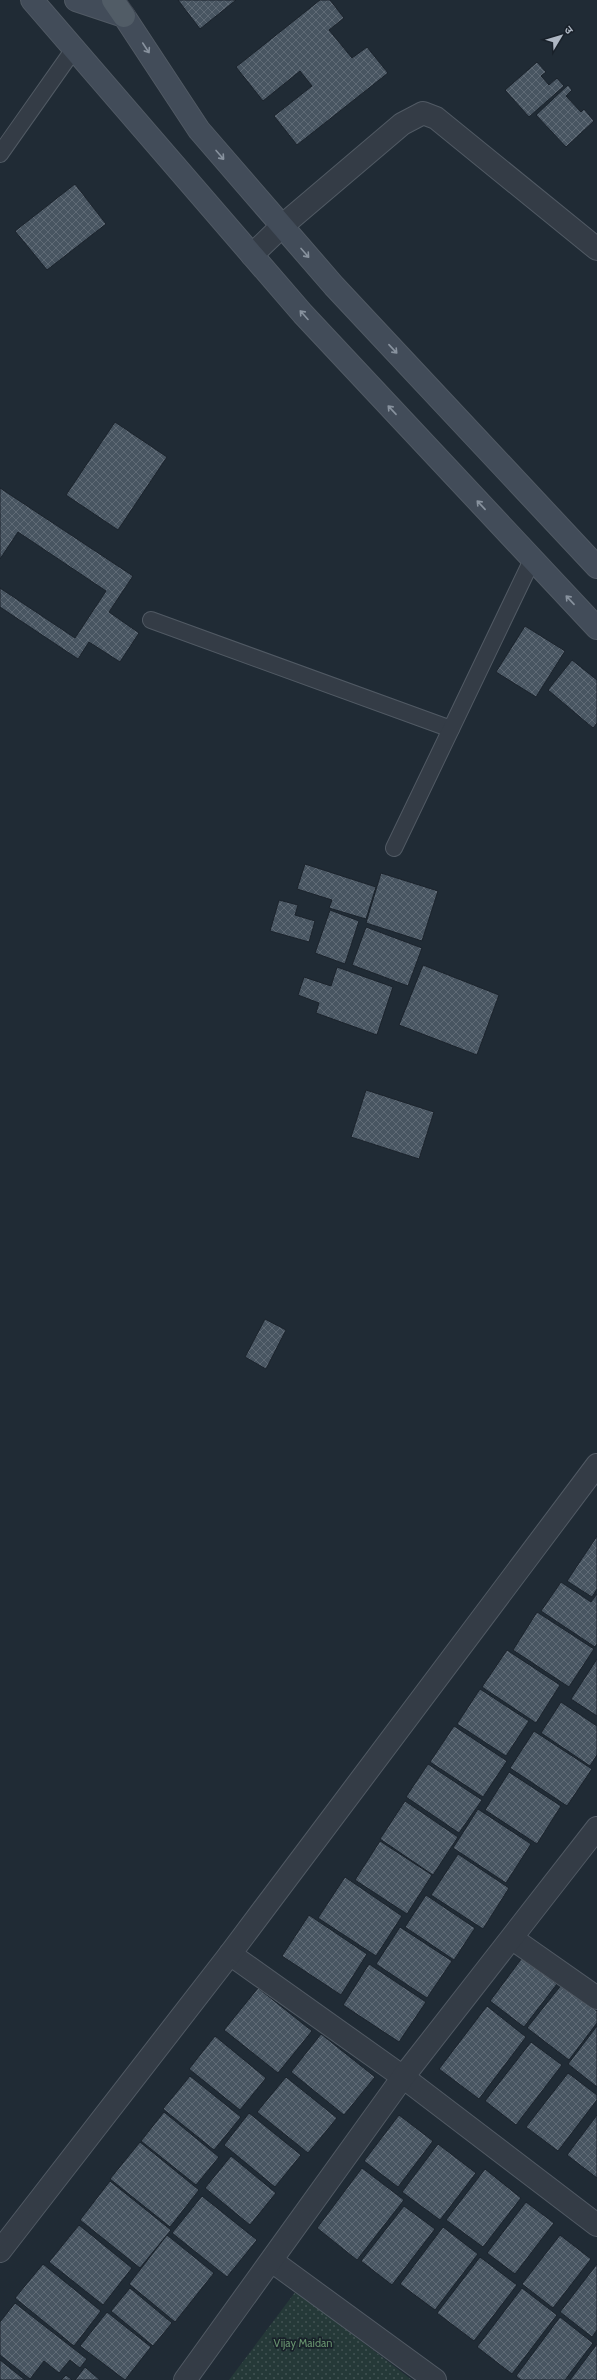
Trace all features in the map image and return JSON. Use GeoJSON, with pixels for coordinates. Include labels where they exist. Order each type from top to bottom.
{"type":"FeatureCollection","features":[{"type":"Feature","properties":{"kind":"main road"},"geometry":{"type":"LineString","coordinates":[[32,0],[303,314],[597,628]]}},
{"type":"Feature","properties":{"kind":"main road"},"geometry":{"type":"LineString","coordinates":[[76,0],[119,8],[199,130],[334,286],[597,567]]}},
{"type":"Feature","properties":{"kind":"street"},"geometry":{"type":"LineString","coordinates":[[252,255],[282,226],[402,124],[423,113],[436,118],[597,249]]}},
{"type":"Feature","properties":{"kind":"street"},"geometry":{"type":"LineString","coordinates":[[0,2252],[230,1954],[597,1465]]}},
{"type":"Feature","properties":{"kind":"street"},"geometry":{"type":"LineString","coordinates":[[185,2380],[403,2078],[513,1939],[597,1828]]}},
{"type":"Feature","properties":{"kind":"street"},"geometry":{"type":"LineString","coordinates":[[513,1939],[597,1998]]}},
{"type":"Feature","properties":{"kind":"street"},"geometry":{"type":"LineString","coordinates":[[230,1954],[403,2078],[597,2225]]}},
{"type":"Feature","properties":{"kind":"street"},"geometry":{"type":"LineString","coordinates":[[272,2261],[435,2380]]}},
{"type":"Feature","properties":{"kind":"lane"},"geometry":{"type":"LineString","coordinates":[[0,154],[74,49]]}},
{"type":"Feature","properties":{"kind":"lane"},"geometry":{"type":"LineString","coordinates":[[394,848],[532,560]]}},
{"type":"Feature","properties":{"kind":"lane"},"geometry":{"type":"LineString","coordinates":[[151,620],[451,729]]}},
{"type":"Feature","properties":{"kind":"green space","name":"Vijay Maidan"},"geometry":{"type":"Polygon","coordinates":[[[296,2291],[412,2380],[229,2380],[296,2291]]]}},
{"type":"Feature","properties":{"kind":"building"},"geometry":{"type":"Polygon","coordinates":[[[178,0],[236,0],[200,29],[178,0]]]}},
{"type":"Feature","properties":{"kind":"building"},"geometry":{"type":"Polygon","coordinates":[[[320,0],[330,0],[344,18],[329,30],[352,58],[367,47],[388,73],[297,145],[274,116],[312,86],[300,71],[263,101],[236,67],[320,0]]]}},
{"type":"Feature","properties":{"kind":"building"},"geometry":{"type":"Polygon","coordinates":[[[537,62],[546,72],[541,76],[549,85],[557,78],[564,86],[529,117],[505,90],[537,62]]]}},
{"type":"Feature","properties":{"kind":"building"},"geometry":{"type":"Polygon","coordinates":[[[568,85],[572,90],[566,96],[581,112],[584,109],[594,121],[566,147],[536,115],[568,85]]]}},
{"type":"Feature","properties":{"kind":"building"},"geometry":{"type":"Polygon","coordinates":[[[75,184],[106,224],[47,270],[15,231],[75,184]]]}},
{"type":"Feature","properties":{"kind":"building"},"geometry":{"type":"Polygon","coordinates":[[[115,422],[167,457],[118,530],[66,495],[115,422]]]}},
{"type":"Feature","properties":{"kind":"building"},"geometry":{"type":"Polygon","coordinates":[[[0,488],[133,576],[109,612],[139,633],[120,662],[89,642],[78,659],[0,607],[0,588],[75,638],[106,591],[18,532],[0,559],[0,488]]]}},
{"type":"Feature","properties":{"kind":"building"},"geometry":{"type":"Polygon","coordinates":[[[525,626],[565,651],[536,697],[496,672],[525,626]]]}},
{"type":"Feature","properties":{"kind":"building"},"geometry":{"type":"Polygon","coordinates":[[[572,660],[597,680],[597,723],[593,728],[548,690],[572,660]]]}},
{"type":"Feature","properties":{"kind":"building"},"geometry":{"type":"Polygon","coordinates":[[[305,864],[376,887],[366,919],[329,908],[332,900],[297,889],[305,864]]]}},
{"type":"Feature","properties":{"kind":"building"},"geometry":{"type":"Polygon","coordinates":[[[381,873],[438,891],[422,941],[366,923],[381,873]]]}},
{"type":"Feature","properties":{"kind":"building"},"geometry":{"type":"Polygon","coordinates":[[[279,900],[298,905],[295,915],[315,921],[309,942],[270,931],[279,900]]]}},
{"type":"Feature","properties":{"kind":"building"},"geometry":{"type":"Polygon","coordinates":[[[330,910],[359,921],[345,964],[315,953],[330,910]]]}},
{"type":"Feature","properties":{"kind":"building"},"geometry":{"type":"Polygon","coordinates":[[[366,927],[422,948],[408,986],[352,965],[366,927]]]}},
{"type":"Feature","properties":{"kind":"building"},"geometry":{"type":"Polygon","coordinates":[[[423,965],[499,995],[477,1055],[399,1025],[423,965]]]}},
{"type":"Feature","properties":{"kind":"building"},"geometry":{"type":"Polygon","coordinates":[[[337,967],[393,987],[377,1035],[316,1013],[319,1003],[298,995],[304,977],[331,986],[337,967]]]}},
{"type":"Feature","properties":{"kind":"building"},"geometry":{"type":"Polygon","coordinates":[[[366,1090],[434,1112],[419,1159],[351,1137],[366,1090]]]}},
{"type":"Feature","properties":{"kind":"building"},"geometry":{"type":"Polygon","coordinates":[[[265,1319],[286,1330],[266,1369],[245,1357],[265,1319]]]}},
{"type":"Feature","properties":{"kind":"building"},"geometry":{"type":"Polygon","coordinates":[[[597,1536],[597,1589],[592,1597],[567,1581],[597,1536]]]}},
{"type":"Feature","properties":{"kind":"building"},"geometry":{"type":"Polygon","coordinates":[[[561,1582],[591,1602],[597,1594],[597,1644],[595,1647],[541,1611],[561,1582]]]}},
{"type":"Feature","properties":{"kind":"building"},"geometry":{"type":"Polygon","coordinates":[[[537,1612],[594,1649],[569,1687],[513,1650],[537,1612]]]}},
{"type":"Feature","properties":{"kind":"building"},"geometry":{"type":"Polygon","coordinates":[[[507,1650],[560,1685],[536,1723],[482,1687],[507,1650]]]}},
{"type":"Feature","properties":{"kind":"building"},"geometry":{"type":"Polygon","coordinates":[[[597,1659],[597,1716],[571,1699],[597,1659]]]}},
{"type":"Feature","properties":{"kind":"building"},"geometry":{"type":"Polygon","coordinates":[[[480,1689],[529,1721],[506,1756],[457,1724],[480,1689]]]}},
{"type":"Feature","properties":{"kind":"building"},"geometry":{"type":"Polygon","coordinates":[[[561,1702],[597,1726],[597,1755],[590,1766],[541,1733],[561,1702]]]}},
{"type":"Feature","properties":{"kind":"building"},"geometry":{"type":"Polygon","coordinates":[[[454,1726],[507,1761],[483,1797],[430,1762],[454,1726]]]}},
{"type":"Feature","properties":{"kind":"building"},"geometry":{"type":"Polygon","coordinates":[[[534,1731],[592,1769],[567,1806],[510,1768],[534,1731]]]}},
{"type":"Feature","properties":{"kind":"building"},"geometry":{"type":"Polygon","coordinates":[[[428,1764],[482,1800],[459,1833],[406,1797],[428,1764]]]}},
{"type":"Feature","properties":{"kind":"building"},"geometry":{"type":"Polygon","coordinates":[[[509,1772],[561,1806],[537,1844],[485,1810],[509,1772]]]}},
{"type":"Feature","properties":{"kind":"building"},"geometry":{"type":"Polygon","coordinates":[[[405,1801],[458,1837],[433,1875],[380,1839],[405,1801]]]}},
{"type":"Feature","properties":{"kind":"building"},"geometry":{"type":"Polygon","coordinates":[[[478,1809],[531,1844],[506,1883],[453,1848],[478,1809]]]}},
{"type":"Feature","properties":{"kind":"building"},"geometry":{"type":"Polygon","coordinates":[[[380,1841],[432,1875],[407,1914],[355,1880],[380,1841]]]}},
{"type":"Feature","properties":{"kind":"building"},"geometry":{"type":"Polygon","coordinates":[[[458,1854],[509,1888],[483,1929],[431,1895],[458,1854]]]}},
{"type":"Feature","properties":{"kind":"building"},"geometry":{"type":"Polygon","coordinates":[[[345,1877],[402,1916],[376,1956],[318,1918],[345,1877]]]}},
{"type":"Feature","properties":{"kind":"building"},"geometry":{"type":"Polygon","coordinates":[[[426,1895],[475,1928],[454,1960],[405,1927],[426,1895]]]}},
{"type":"Feature","properties":{"kind":"building"},"geometry":{"type":"Polygon","coordinates":[[[309,1915],[367,1954],[341,1995],[282,1956],[309,1915]]]}},
{"type":"Feature","properties":{"kind":"building"},"geometry":{"type":"Polygon","coordinates":[[[400,1927],[452,1961],[427,1998],[376,1964],[400,1927]]]}},
{"type":"Feature","properties":{"kind":"building"},"geometry":{"type":"Polygon","coordinates":[[[522,1958],[557,1984],[524,2027],[490,2001],[522,1958]]]}},
{"type":"Feature","properties":{"kind":"building"},"geometry":{"type":"Polygon","coordinates":[[[369,1964],[426,2002],[399,2042],[343,2005],[369,1964]]]}},
{"type":"Feature","properties":{"kind":"building"},"geometry":{"type":"Polygon","coordinates":[[[562,1984],[597,2011],[597,2023],[569,2060],[527,2028],[562,1984]]]}},
{"type":"Feature","properties":{"kind":"building"},"geometry":{"type":"Polygon","coordinates":[[[258,1988],[312,2031],[278,2073],[224,2030],[258,1988]]]}},
{"type":"Feature","properties":{"kind":"building"},"geometry":{"type":"Polygon","coordinates":[[[487,2006],[526,2037],[479,2099],[439,2069],[487,2006]]]}},
{"type":"Feature","properties":{"kind":"building"},"geometry":{"type":"Polygon","coordinates":[[[597,2026],[597,2087],[568,2064],[597,2026]]]}},
{"type":"Feature","properties":{"kind":"building"},"geometry":{"type":"Polygon","coordinates":[[[321,2034],[375,2077],[344,2115],[291,2072],[321,2034]]]}},
{"type":"Feature","properties":{"kind":"building"},"geometry":{"type":"Polygon","coordinates":[[[215,2036],[266,2078],[240,2110],[189,2069],[215,2036]]]}},
{"type":"Feature","properties":{"kind":"building"},"geometry":{"type":"Polygon","coordinates":[[[531,2042],[562,2065],[516,2125],[485,2101],[531,2042]]]}},
{"type":"Feature","properties":{"kind":"building"},"geometry":{"type":"Polygon","coordinates":[[[568,2073],[597,2095],[597,2100],[558,2151],[526,2127],[568,2073]]]}},
{"type":"Feature","properties":{"kind":"building"},"geometry":{"type":"Polygon","coordinates":[[[190,2076],[241,2117],[214,2150],[163,2109],[190,2076]]]}},
{"type":"Feature","properties":{"kind":"building"},"geometry":{"type":"Polygon","coordinates":[[[286,2077],[337,2118],[308,2153],[257,2112],[286,2077]]]}},
{"type":"Feature","properties":{"kind":"building"},"geometry":{"type":"Polygon","coordinates":[[[164,2112],[219,2157],[196,2185],[141,2141],[164,2112]]]}},
{"type":"Feature","properties":{"kind":"building"},"geometry":{"type":"Polygon","coordinates":[[[249,2113],[301,2155],[275,2187],[224,2145],[249,2113]]]}},
{"type":"Feature","properties":{"kind":"building"},"geometry":{"type":"Polygon","coordinates":[[[399,2115],[433,2141],[398,2187],[364,2161],[399,2115]]]}},
{"type":"Feature","properties":{"kind":"building"},"geometry":{"type":"Polygon","coordinates":[[[597,2115],[597,2178],[567,2155],[597,2115]]]}},
{"type":"Feature","properties":{"kind":"building"},"geometry":{"type":"Polygon","coordinates":[[[140,2142],[199,2190],[170,2227],[110,2179],[140,2142]]]}},
{"type":"Feature","properties":{"kind":"building"},"geometry":{"type":"Polygon","coordinates":[[[438,2144],[476,2173],[440,2220],[402,2192],[438,2144]]]}},
{"type":"Feature","properties":{"kind":"building"},"geometry":{"type":"Polygon","coordinates":[[[231,2156],[276,2193],[250,2225],[205,2188],[231,2156]]]}},
{"type":"Feature","properties":{"kind":"building"},"geometry":{"type":"Polygon","coordinates":[[[362,2168],[404,2200],[357,2260],[317,2228],[362,2168]]]}},
{"type":"Feature","properties":{"kind":"building"},"geometry":{"type":"Polygon","coordinates":[[[485,2169],[521,2198],[483,2247],[446,2220],[485,2169]]]}},
{"type":"Feature","properties":{"kind":"building"},"geometry":{"type":"Polygon","coordinates":[[[110,2181],[171,2230],[140,2268],[80,2220],[110,2181]]]}},
{"type":"Feature","properties":{"kind":"building"},"geometry":{"type":"Polygon","coordinates":[[[202,2196],[257,2240],[227,2277],[172,2233],[202,2196]]]}},
{"type":"Feature","properties":{"kind":"building"},"geometry":{"type":"Polygon","coordinates":[[[526,2202],[554,2223],[515,2274],[487,2253],[526,2202]]]}},
{"type":"Feature","properties":{"kind":"building"},"geometry":{"type":"Polygon","coordinates":[[[404,2206],[435,2229],[392,2285],[361,2261],[404,2206]]]}},
{"type":"Feature","properties":{"kind":"building"},"geometry":{"type":"Polygon","coordinates":[[[79,2225],[132,2268],[103,2305],[49,2262],[79,2225]]]}},
{"type":"Feature","properties":{"kind":"building"},"geometry":{"type":"Polygon","coordinates":[[[443,2227],[478,2254],[435,2310],[400,2284],[443,2227]]]}},
{"type":"Feature","properties":{"kind":"building"},"geometry":{"type":"Polygon","coordinates":[[[167,2235],[214,2273],[175,2322],[129,2284],[167,2235]]]}},
{"type":"Feature","properties":{"kind":"building"},"geometry":{"type":"Polygon","coordinates":[[[560,2235],[591,2259],[553,2308],[522,2284],[560,2235]]]}},
{"type":"Feature","properties":{"kind":"building"},"geometry":{"type":"Polygon","coordinates":[[[480,2257],[517,2285],[474,2341],[437,2313],[480,2257]]]}},
{"type":"Feature","properties":{"kind":"building"},"geometry":{"type":"Polygon","coordinates":[[[43,2264],[101,2311],[74,2346],[15,2298],[43,2264]]]}},
{"type":"Feature","properties":{"kind":"building"},"geometry":{"type":"Polygon","coordinates":[[[597,2264],[597,2330],[592,2337],[560,2312],[597,2264]]]}},
{"type":"Feature","properties":{"kind":"building"},"geometry":{"type":"Polygon","coordinates":[[[130,2288],[172,2323],[153,2346],[111,2311],[130,2288]]]}},
{"type":"Feature","properties":{"kind":"building"},"geometry":{"type":"Polygon","coordinates":[[[522,2288],[557,2315],[512,2374],[477,2347],[522,2288]]]}},
{"type":"Feature","properties":{"kind":"building"},"geometry":{"type":"Polygon","coordinates":[[[15,2303],[87,2359],[80,2368],[70,2360],[59,2373],[44,2361],[30,2379],[0,2355],[0,2322],[15,2303]]]}},
{"type":"Feature","properties":{"kind":"building"},"geometry":{"type":"Polygon","coordinates":[[[107,2312],[151,2347],[125,2380],[80,2346],[107,2312]]]}},
{"type":"Feature","properties":{"kind":"building"},"geometry":{"type":"Polygon","coordinates":[[[560,2317],[593,2343],[565,2380],[521,2380],[516,2376],[560,2317]]]}},
{"type":"Feature","properties":{"kind":"building"},"geometry":{"type":"Polygon","coordinates":[[[597,2344],[597,2380],[570,2380],[597,2344]]]}},
{"type":"Feature","properties":{"kind":"building"},"geometry":{"type":"Polygon","coordinates":[[[0,2360],[25,2380],[0,2380],[0,2360]]]}},
{"type":"Feature","properties":{"kind":"building"},"geometry":{"type":"Polygon","coordinates":[[[85,2367],[100,2380],[75,2380],[85,2367]]]}},
{"type":"Feature","properties":{"kind":"building"},"geometry":{"type":"Polygon","coordinates":[[[66,2375],[72,2380],[61,2380],[66,2375]]]}}]}
